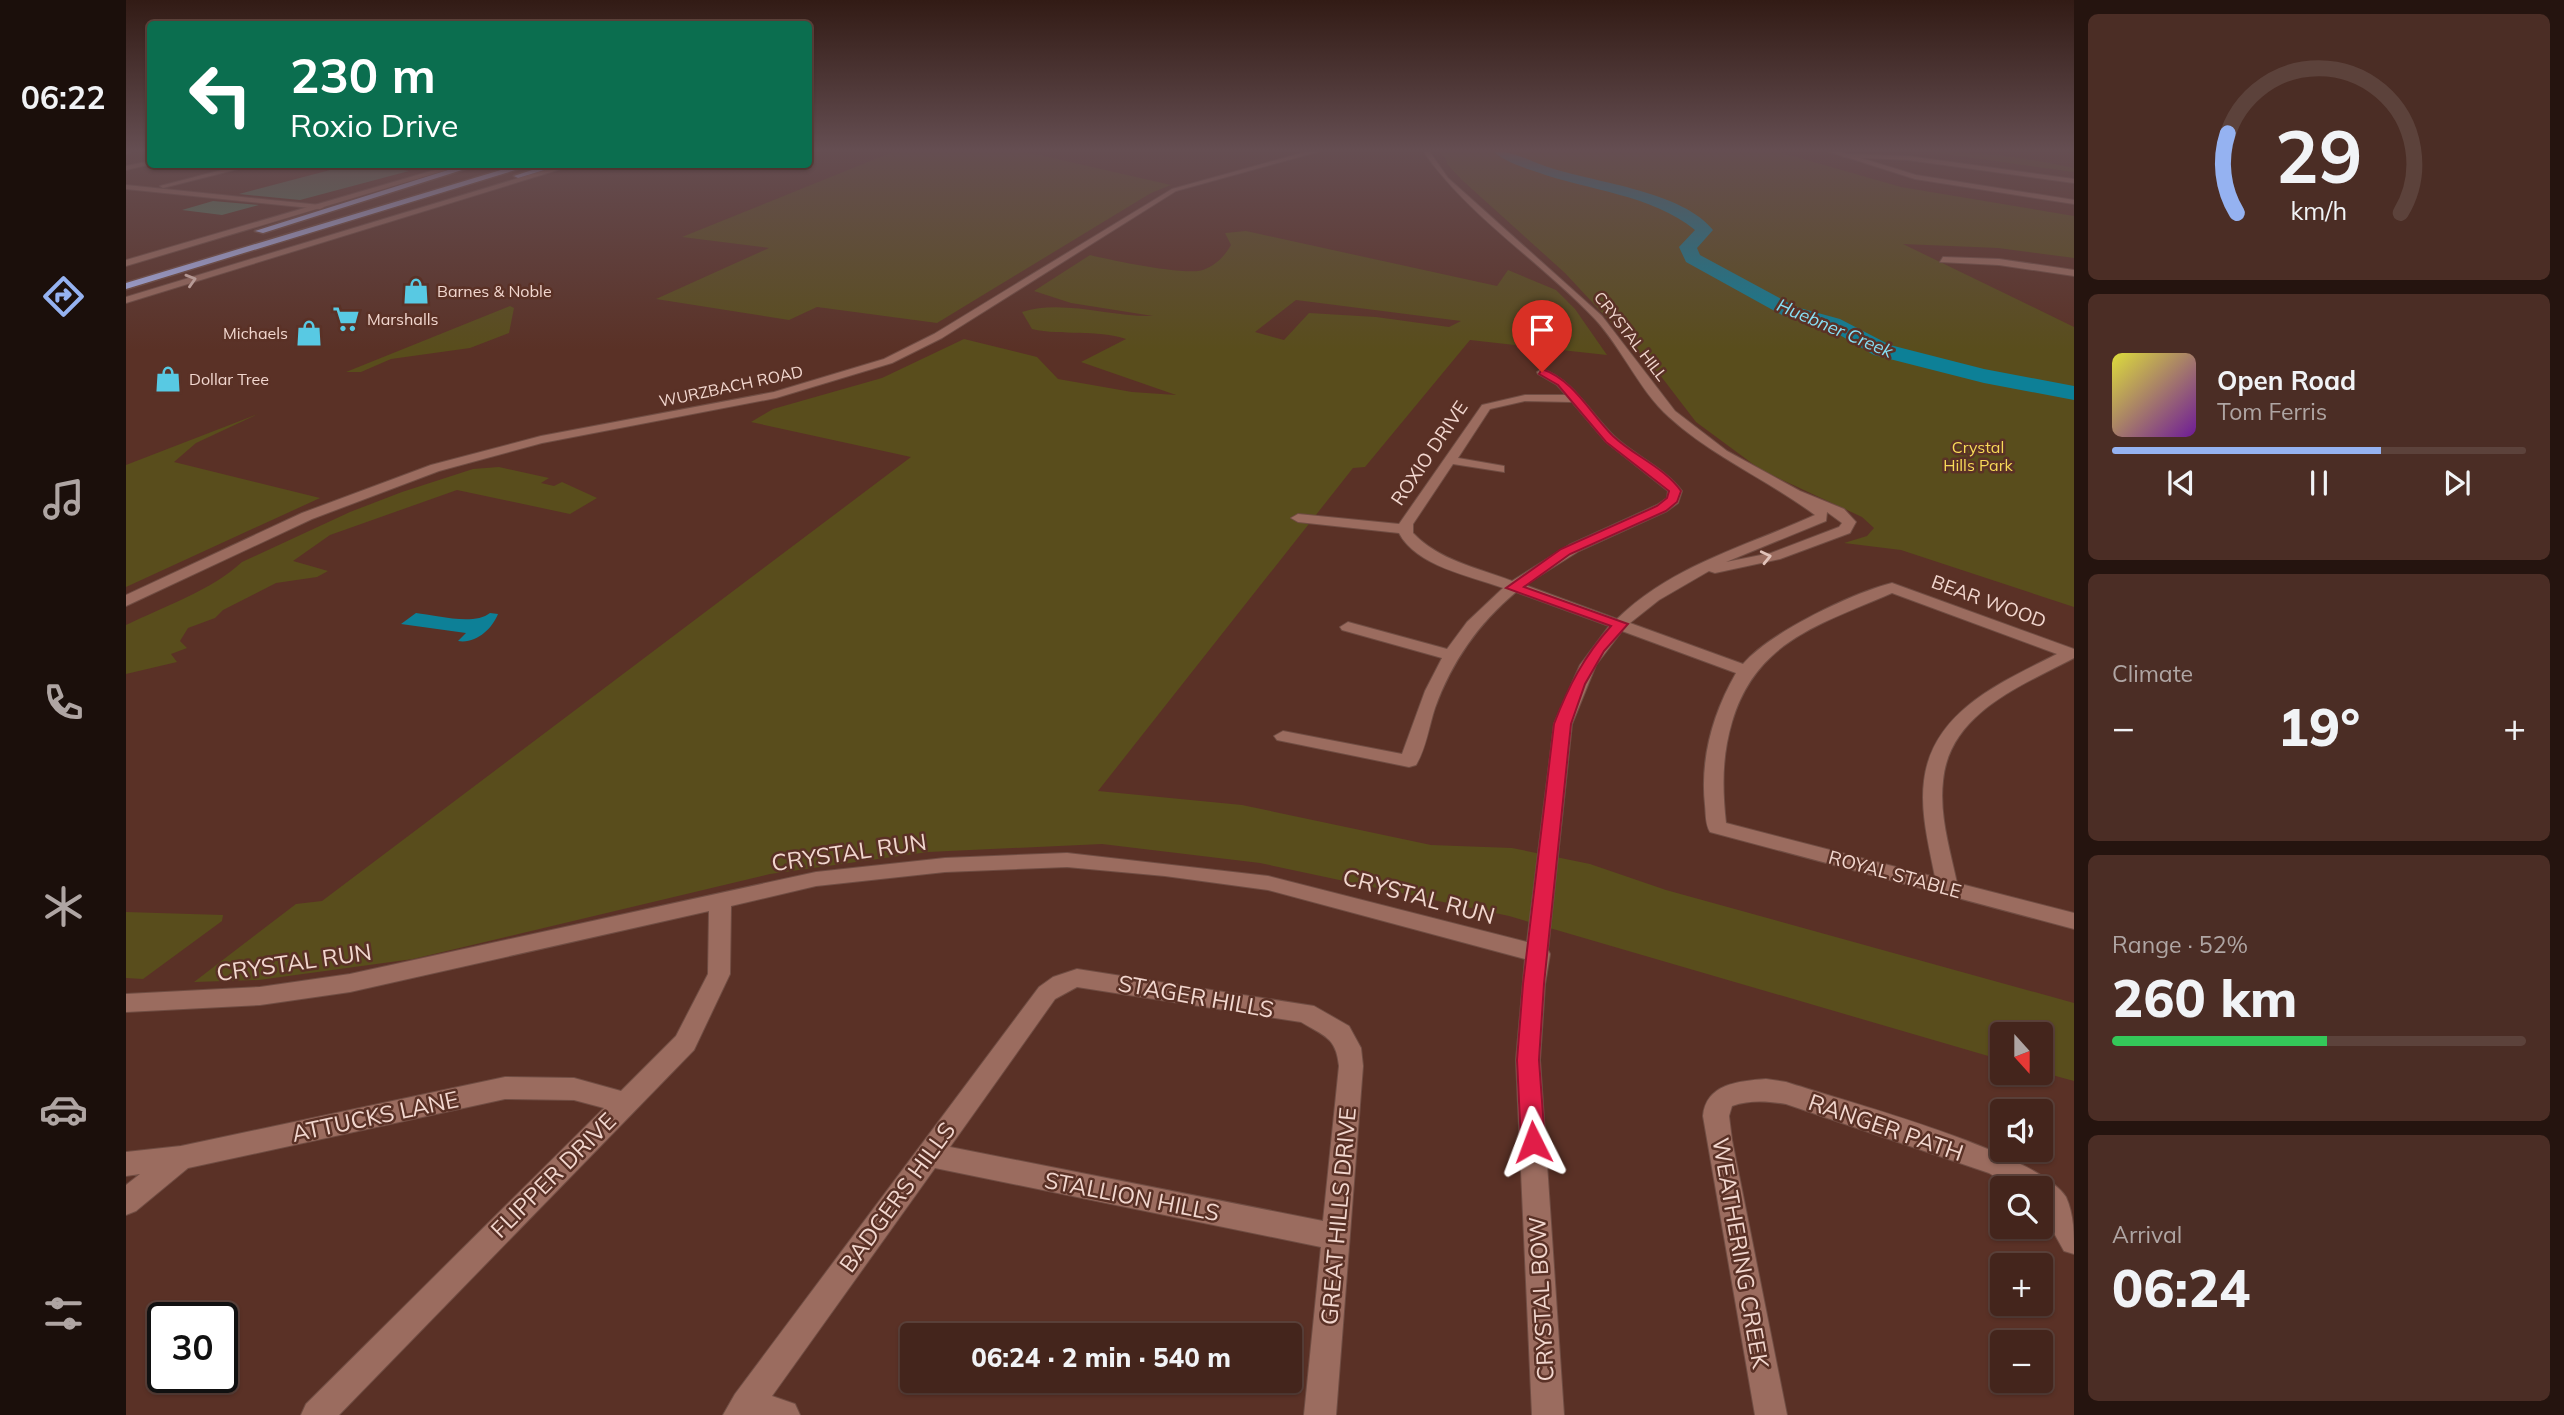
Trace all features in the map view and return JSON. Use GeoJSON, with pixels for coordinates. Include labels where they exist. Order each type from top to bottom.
{"type":"FeatureCollection","features":[{"type":"Feature","properties":{"kind":"highway"},"geometry":{"type":"LineString","coordinates":[[127,275],[305,217]]}},
{"type":"Feature","properties":{"kind":"highway"},"geometry":{"type":"LineString","coordinates":[[127,275],[325,217]]}},
{"type":"Feature","properties":{"kind":"highway"},"geometry":{"type":"LineString","coordinates":[[127,275],[351,217]]}},
{"type":"Feature","properties":{"kind":"street"},"geometry":{"type":"LineString","coordinates":[[127,275],[292,217]]}},
{"type":"Feature","properties":{"kind":"street"},"geometry":{"type":"LineString","coordinates":[[126,300],[400,217]]}},
{"type":"Feature","properties":{"kind":"street","name":"WURZBACH ROAD"},"geometry":{"type":"LineString","coordinates":[[126,601],[307,516],[435,468],[541,440],[776,395],[878,364],[938,336],[1130,217]]}},
{"type":"Feature","properties":{"kind":"street","name":"CRYSTAL HILL"},"geometry":{"type":"LineString","coordinates":[[1488,217],[1599,318],[1671,413],[1723,454],[1817,509],[1822,514],[1821,518]]}},
{"type":"Feature","properties":{"kind":"street"},"geometry":{"type":"LineString","coordinates":[[1943,260],[2074,273]]}},
{"type":"Feature","properties":{"kind":"street"},"geometry":{"type":"LineString","coordinates":[[1283,736],[1409,761],[1422,719],[1451,655],[1480,618],[1513,588],[1565,552],[1662,508],[1673,499],[1675,491],[1669,483],[1610,439],[1561,383],[1542,372]]}},
{"type":"Feature","properties":{"kind":"street","name":"ROXIO DRIVE"},"geometry":{"type":"LineString","coordinates":[[1573,399],[1525,398],[1494,402],[1486,407],[1404,529],[1419,548],[1441,560],[1746,671]]}},
{"type":"Feature","properties":{"kind":"street"},"geometry":{"type":"LineString","coordinates":[[1450,460],[1500,469]]}},
{"type":"Feature","properties":{"kind":"street","name":"CRYSTAL HILL"},"geometry":{"type":"LineString","coordinates":[[1795,494],[1839,512],[1849,522],[1845,530]]}},
{"type":"Feature","properties":{"kind":"street"},"geometry":{"type":"LineString","coordinates":[[1298,517],[1324,523],[1404,529]]}},
{"type":"Feature","properties":{"kind":"street","name":"CRYSTAL BOW"},"geometry":{"type":"LineString","coordinates":[[1548,1415],[1528,1060],[1563,724],[1577,684],[1598,649],[1620,624],[1657,594],[1737,549],[1821,518]]}},
{"type":"Feature","properties":{"kind":"street","name":"CRYSTAL BOW"},"geometry":{"type":"LineString","coordinates":[[1699,572],[1774,556],[1845,530]]}},
{"type":"Feature","properties":{"kind":"street","name":"BEAR WOOD"},"geometry":{"type":"LineString","coordinates":[[1746,671],[1805,626],[1892,588],[2071,653],[1998,692],[1958,721],[1939,752],[1933,780],[1935,821],[1948,889]]}},
{"type":"Feature","properties":{"kind":"street"},"geometry":{"type":"LineString","coordinates":[[1348,627],[1451,655]]}},
{"type":"Feature","properties":{"kind":"street","name":"ROYAL STABLE"},"geometry":{"type":"LineString","coordinates":[[1746,671],[1740,678],[1723,724],[1713,773],[1717,827],[2074,921]]}},
{"type":"Feature","properties":{"kind":"street","name":"CRYSTAL RUN"},"geometry":{"type":"LineString","coordinates":[[126,1003],[260,996],[350,983],[816,878],[945,865],[1068,860],[1165,869],[1268,883],[1539,954]]}},
{"type":"Feature","properties":{"kind":"street","name":"FLIPPER DRIVE"},"geometry":{"type":"LineString","coordinates":[[317,1415],[685,1043],[719,974],[720,901]]}},
{"type":"Feature","properties":{"kind":"street","name":"STAGER HILLS"},"geometry":{"type":"LineString","coordinates":[[1061,983],[1077,978],[1095,979],[1306,1013],[1329,1024]]}},
{"type":"Feature","properties":{"kind":"street","name":"BADGERS HILLS"},"geometry":{"type":"LineString","coordinates":[[742,1410],[1047,993],[1061,983]]}},
{"type":"Feature","properties":{"kind":"street","name":"GREAT HILLS DRIVE"},"geometry":{"type":"LineString","coordinates":[[1320,1415],[1351,1066],[1349,1048],[1340,1032],[1329,1024]]}},
{"type":"Feature","properties":{"kind":"street","name":"ATTUCKS LANE"},"geometry":{"type":"LineString","coordinates":[[126,1164],[181,1158],[505,1088],[574,1089],[624,1103]]}},
{"type":"Feature","properties":{"kind":"street","name":"RANGER PATH"},"geometry":{"type":"LineString","coordinates":[[1727,1096],[1766,1090],[1786,1093],[1997,1164],[2017,1176]]}},
{"type":"Feature","properties":{"kind":"street","name":"WEATHERING CREEK"},"geometry":{"type":"LineString","coordinates":[[1727,1096],[1717,1105],[1719,1140],[1771,1415]]}},
{"type":"Feature","properties":{"kind":"street","name":"STALLION HILLS"},"geometry":{"type":"LineString","coordinates":[[928,1155],[1336,1237]]}},
{"type":"Feature","properties":{"kind":"street"},"geometry":{"type":"LineString","coordinates":[[126,1202],[181,1158]]}},
{"type":"Feature","properties":{"kind":"street","name":"RANGER PATH"},"geometry":{"type":"LineString","coordinates":[[2053,1201],[2074,1241]]}},
{"type":"Feature","properties":{"kind":"street"},"geometry":{"type":"LineString","coordinates":[[742,1410],[784,1415]]}},
{"type":"Feature","properties":{"kind":"green space"},"geometry":{"type":"Polygon","coordinates":[[[731,217],[1111,217],[937,323],[817,307],[789,320],[656,299],[769,248],[682,237],[731,217]]]}},
{"type":"Feature","properties":{"kind":"green space","name":"Crystal Hills Park"},"geometry":{"type":"Polygon","coordinates":[[[1503,217],[2074,217],[2074,258],[1998,248],[1903,244],[2074,327],[2074,607],[1901,550],[1844,543],[1867,536],[1874,528],[1862,517],[1761,470],[1696,422],[1660,375],[1565,273],[1503,217]]]}},
{"type":"Feature","properties":{"kind":"green space"},"geometry":{"type":"Polygon","coordinates":[[[1246,231],[1497,286],[1508,270],[1556,290],[1575,309],[1607,355],[1470,340],[1365,467],[1353,468],[1098,791],[1242,805],[1431,845],[1512,848],[1590,864],[1666,890],[2074,1003],[2074,1081],[2053,1075],[2053,1022],[1990,1022],[1990,1056],[1509,916],[1260,863],[1102,844],[928,852],[770,874],[413,959],[259,980],[194,982],[296,904],[322,901],[911,457],[751,422],[773,409],[882,378],[964,339],[1037,357],[1058,379],[1132,392],[1176,395],[1081,362],[1126,339],[1103,334],[1032,329],[1022,312],[1053,307],[1153,316],[1071,303],[1034,291],[1090,255],[1130,264],[1194,271],[1212,266],[1231,245],[1225,233],[1246,231]],[[1296,300],[1255,332],[1284,340],[1309,313],[1376,317],[1449,327],[1461,321],[1296,300]]]}},
{"type":"Feature","properties":{"kind":"green space"},"geometry":{"type":"Polygon","coordinates":[[[510,306],[514,308],[509,333],[470,348],[391,359],[361,372],[346,372],[510,306]]]}},
{"type":"Feature","properties":{"kind":"green space"},"geometry":{"type":"Polygon","coordinates":[[[258,414],[196,443],[174,462],[320,498],[126,587],[126,465],[258,414]]]}},
{"type":"Feature","properties":{"kind":"green space"},"geometry":{"type":"Polygon","coordinates":[[[499,467],[549,478],[541,483],[554,486],[562,482],[597,498],[570,514],[457,490],[330,535],[293,561],[328,571],[317,577],[276,583],[223,610],[215,618],[188,628],[180,641],[187,648],[171,654],[177,662],[126,674],[126,625],[202,589],[242,562],[350,512],[473,469],[499,467]]]}},
{"type":"Feature","properties":{"kind":"green space"},"geometry":{"type":"Polygon","coordinates":[[[126,912],[223,915],[222,921],[143,979],[126,978],[126,912]]]}},
{"type":"Feature","properties":{"kind":"water"},"geometry":{"type":"Polygon","coordinates":[[[416,613],[465,619],[483,617],[490,613],[498,614],[492,625],[477,638],[458,641],[466,633],[401,624],[416,613]]]}},
{"type":"Feature","properties":{"kind":"waterway","name":"Huebner Creek"},"geometry":{"type":"LineString","coordinates":[[1689,217],[1705,230],[1688,247],[1692,258],[1789,311],[1833,323],[1882,350],[1984,376],[2074,393]]}},
{"type":"Feature","properties":{"kind":"place","name":"Barnes & Noble"},"geometry":{"type":"Point","coordinates":[416,291]}},
{"type":"Feature","properties":{"kind":"place","name":"Marshalls"},"geometry":{"type":"Point","coordinates":[346,319]}},
{"type":"Feature","properties":{"kind":"place","name":"Michaels"},"geometry":{"type":"Point","coordinates":[309,333]}},
{"type":"Feature","properties":{"kind":"place","name":"Dollar Tree"},"geometry":{"type":"Point","coordinates":[168,379]}},
{"type":"Feature","properties":{"kind":"route"},"geometry":{"type":"LineString","coordinates":[[1533,1142],[1528,1060],[1533,984],[1539,954],[1563,724],[1577,684],[1598,649],[1620,624],[1513,588],[1565,552],[1662,508],[1673,499],[1675,491],[1669,483],[1610,439],[1561,383],[1542,372]]}}]}
